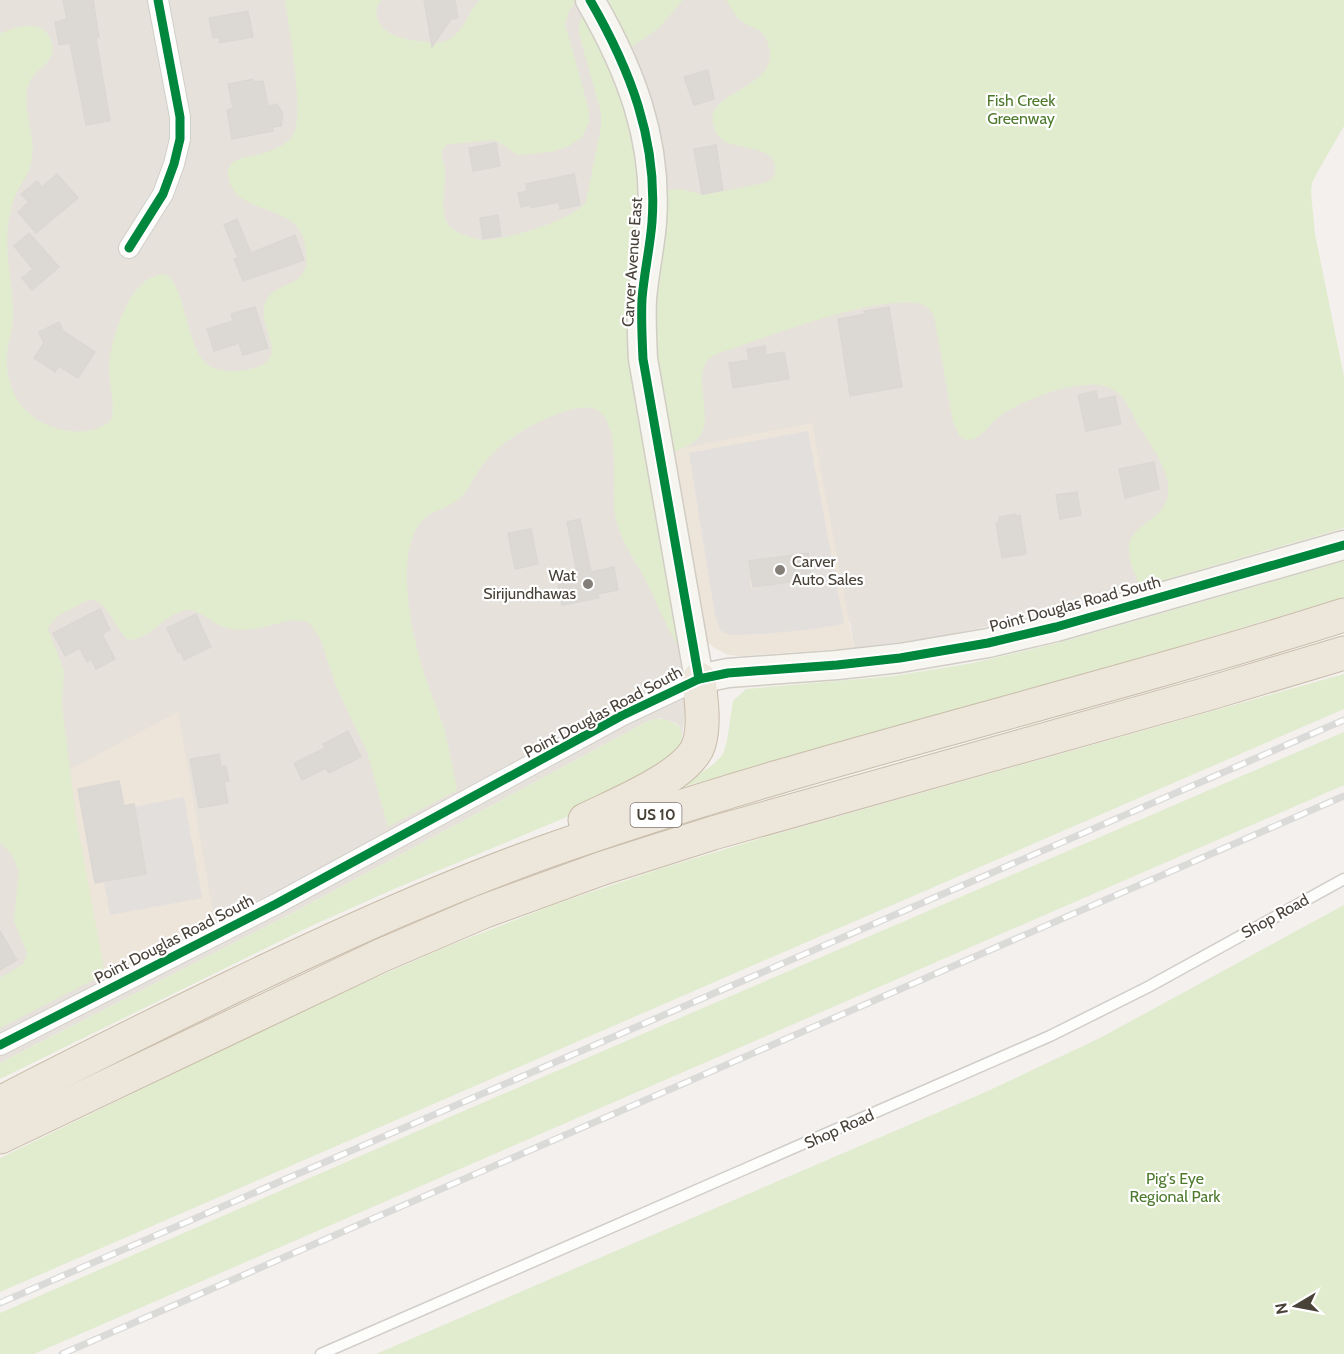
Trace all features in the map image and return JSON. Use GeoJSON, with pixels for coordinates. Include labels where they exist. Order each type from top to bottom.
{"type":"FeatureCollection","features":[{"type":"Feature","properties":{"kind":"highway","name":"US 10"},"geometry":{"type":"LineString","coordinates":[[0,1103],[206,1000],[410,904],[554,849],[669,811],[1344,615]]}},
{"type":"Feature","properties":{"kind":"highway","name":"US 10"},"geometry":{"type":"LineString","coordinates":[[0,1137],[380,956],[485,912],[593,872],[713,833],[1197,697],[1344,653]]}},
{"type":"Feature","properties":{"kind":"highway"},"geometry":{"type":"LineString","coordinates":[[410,904],[611,807],[681,769],[694,756],[701,736],[699,679]]}},
{"type":"Feature","properties":{"kind":"street"},"geometry":{"type":"LineString","coordinates":[[129,248],[163,194],[180,139],[180,117],[158,0]]}},
{"type":"Feature","properties":{"kind":"street","name":"Carver Avenue East"},"geometry":{"type":"LineString","coordinates":[[590,0],[626,68],[637,99],[647,145],[652,179],[652,209],[641,309],[643,359],[699,679]]}},
{"type":"Feature","properties":{"kind":"street","name":"Point Douglas Road South"},"geometry":{"type":"LineString","coordinates":[[0,1045],[294,895],[621,716],[699,679],[728,673],[900,658],[988,644],[1067,624],[1344,545]]}},
{"type":"Feature","properties":{"kind":"lane","name":"Shop Road"},"geometry":{"type":"LineString","coordinates":[[321,1354],[1058,1033],[1148,987],[1344,879]]}},
{"type":"Feature","properties":{"kind":"shaded area"},"geometry":{"type":"Polygon","coordinates":[[[0,0],[579,0],[603,42],[681,632],[687,700],[681,743],[679,726],[675,723],[660,718],[646,722],[298,910],[0,1063],[0,0]]]}},
{"type":"Feature","properties":{"kind":"shaded area"},"geometry":{"type":"Polygon","coordinates":[[[601,0],[890,0],[918,161],[662,207],[601,0]]]}},
{"type":"Feature","properties":{"kind":"shaded area"},"geometry":{"type":"Polygon","coordinates":[[[1156,174],[1228,561],[1004,623],[932,638],[854,648],[850,622],[668,451],[655,374],[1156,174]]]}},
{"type":"Feature","properties":{"kind":"shaded area"},"geometry":{"type":"Polygon","coordinates":[[[812,423],[854,648],[728,655],[713,647],[706,640],[668,451],[812,423]]]}},
{"type":"Feature","properties":{"kind":"shaded area"},"geometry":{"type":"Polygon","coordinates":[[[808,431],[844,624],[762,634],[732,635],[720,630],[715,614],[689,453],[808,431]],[[808,554],[750,580],[751,589],[811,579],[808,554]]]}},
{"type":"Feature","properties":{"kind":"shaded area"},"geometry":{"type":"Polygon","coordinates":[[[178,712],[214,918],[99,977],[63,773],[178,712]]]}},
{"type":"Feature","properties":{"kind":"shaded area"},"geometry":{"type":"Polygon","coordinates":[[[184,797],[202,898],[110,915],[104,881],[146,873],[134,807],[184,797]]]}},
{"type":"Feature","properties":{"kind":"green space"},"geometry":{"type":"Polygon","coordinates":[[[285,0],[382,0],[378,4],[376,14],[380,24],[387,32],[412,40],[443,42],[458,32],[480,0],[577,0],[569,11],[565,24],[589,110],[589,122],[582,137],[569,146],[551,152],[518,155],[495,140],[450,144],[442,150],[445,172],[443,207],[446,221],[457,232],[484,240],[507,237],[538,228],[568,216],[586,202],[601,127],[601,112],[579,34],[579,24],[585,11],[635,128],[681,650],[620,533],[614,505],[614,460],[611,431],[599,411],[584,407],[552,416],[514,436],[486,460],[457,501],[427,516],[418,526],[411,542],[407,561],[412,627],[428,685],[444,728],[457,790],[388,827],[367,752],[336,686],[320,638],[309,623],[292,620],[255,629],[236,630],[222,626],[191,610],[186,610],[171,616],[137,639],[129,640],[120,631],[107,610],[97,601],[86,601],[65,612],[55,619],[48,629],[64,671],[62,704],[76,817],[105,974],[0,1028],[0,978],[24,963],[27,953],[14,921],[19,871],[12,855],[0,842],[0,34],[14,28],[36,27],[47,34],[52,49],[48,61],[30,80],[28,86],[26,105],[33,154],[29,171],[12,205],[7,230],[13,302],[12,329],[7,354],[9,381],[20,404],[39,421],[64,430],[89,431],[111,420],[113,401],[109,369],[113,342],[131,297],[152,277],[164,274],[172,281],[178,292],[197,350],[204,361],[214,368],[227,371],[245,370],[263,364],[270,358],[272,350],[264,311],[266,301],[277,289],[292,283],[303,273],[306,265],[304,242],[293,222],[237,194],[230,184],[228,170],[230,165],[238,160],[281,146],[294,133],[297,122],[297,89],[285,0]]]}},
{"type":"Feature","properties":{"kind":"green space"},"geometry":{"type":"Polygon","coordinates":[[[601,0],[683,0],[659,28],[627,50],[601,0]]]}},
{"type":"Feature","properties":{"kind":"green space","name":"Fish Creek Greenway"},"geometry":{"type":"Polygon","coordinates":[[[726,0],[1344,0],[1344,126],[1312,183],[1311,193],[1315,234],[1344,377],[1344,528],[1140,587],[1130,557],[1131,538],[1164,506],[1168,496],[1168,484],[1159,459],[1124,399],[1114,390],[1102,386],[1088,385],[1056,390],[1025,402],[1001,415],[976,438],[965,440],[959,435],[953,422],[934,316],[927,307],[917,303],[878,305],[854,310],[803,324],[714,355],[707,361],[703,374],[705,419],[701,435],[684,448],[669,454],[652,347],[662,190],[681,189],[704,195],[764,183],[772,178],[775,172],[774,161],[768,155],[723,140],[717,134],[712,119],[717,107],[755,80],[766,69],[770,55],[763,34],[740,20],[726,0]]]}},
{"type":"Feature","properties":{"kind":"green space"},"geometry":{"type":"Polygon","coordinates":[[[1344,561],[1344,597],[1184,645],[679,788],[714,764],[723,754],[733,701],[746,689],[893,676],[973,663],[1058,643],[1344,561]]]}},
{"type":"Feature","properties":{"kind":"green space"},"geometry":{"type":"Polygon","coordinates":[[[1344,674],[1344,709],[0,1292],[0,1158],[325,1000],[446,947],[556,904],[660,869],[762,838],[1344,674]]]}},
{"type":"Feature","properties":{"kind":"green space"},"geometry":{"type":"Polygon","coordinates":[[[655,719],[665,719],[679,726],[681,730],[679,746],[671,757],[586,809],[311,926],[0,1079],[0,1063],[298,910],[655,719]]]}},
{"type":"Feature","properties":{"kind":"green space"},"geometry":{"type":"Polygon","coordinates":[[[1344,732],[1344,785],[34,1354],[0,1354],[0,1313],[1344,732]]]}},
{"type":"Feature","properties":{"kind":"green space","name":"Pig's Eye Regional Park"},"geometry":{"type":"Polygon","coordinates":[[[1344,905],[1344,1354],[376,1354],[988,1091],[1100,1038],[1344,905]]]}},
{"type":"Feature","properties":{"kind":"building"},"geometry":{"type":"Polygon","coordinates":[[[63,0],[93,0],[99,37],[96,38],[110,121],[86,125],[70,43],[59,45],[55,22],[67,19],[63,0]]]}},
{"type":"Feature","properties":{"kind":"building"},"geometry":{"type":"Polygon","coordinates":[[[424,0],[455,0],[458,18],[451,19],[432,47],[424,0]]]}},
{"type":"Feature","properties":{"kind":"building"},"geometry":{"type":"Polygon","coordinates":[[[248,11],[253,37],[220,43],[219,37],[213,38],[209,18],[248,11]]]}},
{"type":"Feature","properties":{"kind":"building"},"geometry":{"type":"Polygon","coordinates":[[[708,70],[714,99],[694,105],[684,77],[708,70]]]}},
{"type":"Feature","properties":{"kind":"building"},"geometry":{"type":"Polygon","coordinates":[[[253,79],[254,82],[263,81],[268,106],[277,104],[283,114],[281,126],[272,127],[273,131],[232,139],[227,110],[233,108],[228,84],[253,79]]]}},
{"type":"Feature","properties":{"kind":"building"},"geometry":{"type":"Polygon","coordinates":[[[496,143],[500,166],[473,171],[469,148],[496,143]]]}},
{"type":"Feature","properties":{"kind":"building"},"geometry":{"type":"Polygon","coordinates":[[[716,145],[723,190],[702,194],[694,149],[716,145]]]}},
{"type":"Feature","properties":{"kind":"building"},"geometry":{"type":"Polygon","coordinates":[[[57,174],[78,198],[36,233],[18,212],[29,202],[21,194],[37,181],[42,187],[57,174]]]}},
{"type":"Feature","properties":{"kind":"building"},"geometry":{"type":"Polygon","coordinates":[[[574,174],[580,205],[560,209],[559,202],[531,208],[530,205],[521,207],[518,193],[527,191],[526,184],[574,174]]]}},
{"type":"Feature","properties":{"kind":"building"},"geometry":{"type":"Polygon","coordinates":[[[498,215],[501,236],[483,239],[480,218],[498,215]]]}},
{"type":"Feature","properties":{"kind":"building"},"geometry":{"type":"Polygon","coordinates":[[[237,219],[251,253],[295,235],[304,260],[243,281],[234,259],[238,258],[224,225],[237,219]]]}},
{"type":"Feature","properties":{"kind":"building"},"geometry":{"type":"Polygon","coordinates":[[[29,233],[59,267],[32,290],[22,278],[33,269],[14,246],[29,233]]]}},
{"type":"Feature","properties":{"kind":"building"},"geometry":{"type":"Polygon","coordinates":[[[255,307],[268,348],[243,355],[239,343],[214,351],[207,329],[233,321],[231,314],[255,307]]]}},
{"type":"Feature","properties":{"kind":"building"},"geometry":{"type":"Polygon","coordinates":[[[889,307],[902,387],[850,396],[838,319],[865,314],[864,311],[889,307]]]}},
{"type":"Feature","properties":{"kind":"building"},"geometry":{"type":"Polygon","coordinates":[[[59,322],[63,331],[95,352],[78,378],[59,366],[55,372],[34,358],[44,343],[39,332],[59,322]]]}},
{"type":"Feature","properties":{"kind":"building"},"geometry":{"type":"Polygon","coordinates":[[[765,346],[766,355],[784,352],[789,379],[733,388],[729,363],[749,360],[747,349],[765,346]]]}},
{"type":"Feature","properties":{"kind":"building"},"geometry":{"type":"Polygon","coordinates":[[[1096,391],[1098,400],[1115,396],[1121,424],[1086,431],[1078,395],[1096,391]]]}},
{"type":"Feature","properties":{"kind":"building"},"geometry":{"type":"Polygon","coordinates":[[[1154,462],[1159,489],[1125,498],[1119,469],[1154,462]]]}},
{"type":"Feature","properties":{"kind":"building"},"geometry":{"type":"Polygon","coordinates":[[[1077,492],[1081,515],[1060,519],[1056,495],[1077,492]]]}},
{"type":"Feature","properties":{"kind":"building"},"geometry":{"type":"Polygon","coordinates":[[[1020,515],[1026,554],[1002,558],[996,523],[999,523],[999,517],[1020,515]]]}},
{"type":"Feature","properties":{"kind":"building","name":"Wat Sirijundhawas"},"geometry":{"type":"Polygon","coordinates":[[[580,519],[591,572],[614,567],[618,590],[598,594],[599,598],[562,605],[557,578],[577,574],[567,522],[580,519]]]}},
{"type":"Feature","properties":{"kind":"building"},"geometry":{"type":"Polygon","coordinates":[[[531,529],[538,564],[515,569],[508,533],[531,529]]]}},
{"type":"Feature","properties":{"kind":"building","name":"Carver Auto Sales"},"geometry":{"type":"Polygon","coordinates":[[[808,553],[811,579],[753,587],[749,561],[808,553]]]}},
{"type":"Feature","properties":{"kind":"building"},"geometry":{"type":"Polygon","coordinates":[[[100,609],[110,630],[102,634],[115,659],[96,669],[91,659],[87,662],[80,648],[65,656],[53,633],[100,609]]]}},
{"type":"Feature","properties":{"kind":"building"},"geometry":{"type":"Polygon","coordinates":[[[196,614],[211,647],[184,660],[167,628],[196,614]]]}},
{"type":"Feature","properties":{"kind":"building"},"geometry":{"type":"Polygon","coordinates":[[[348,731],[361,757],[329,773],[326,768],[302,780],[294,763],[325,748],[323,744],[348,731]]]}},
{"type":"Feature","properties":{"kind":"building"},"geometry":{"type":"Polygon","coordinates":[[[219,754],[221,767],[226,766],[229,781],[224,782],[228,803],[199,808],[190,759],[219,754]]]}},
{"type":"Feature","properties":{"kind":"building"},"geometry":{"type":"Polygon","coordinates":[[[119,781],[124,806],[134,804],[146,874],[95,883],[78,789],[119,781]]]}},
{"type":"Feature","properties":{"kind":"building"},"geometry":{"type":"Polygon","coordinates":[[[0,931],[17,960],[0,970],[0,931]]]}},
{"type":"Feature","properties":{"kind":"railway"},"geometry":{"type":"LineString","coordinates":[[0,1303],[1344,720]]}},
{"type":"Feature","properties":{"kind":"railway"},"geometry":{"type":"LineString","coordinates":[[62,1354],[1344,796]]}},
{"type":"Feature","properties":{"kind":"cycle path"},"geometry":{"type":"LineString","coordinates":[[129,248],[163,194],[180,139],[180,117],[158,0]]}},
{"type":"Feature","properties":{"kind":"cycle path"},"geometry":{"type":"LineString","coordinates":[[590,0],[629,79],[646,134],[653,192],[652,222],[642,299],[643,359],[699,679]]}},
{"type":"Feature","properties":{"kind":"cycle path"},"geometry":{"type":"LineString","coordinates":[[0,1045],[276,904],[621,716],[699,679],[728,673],[900,658],[988,643],[1056,627],[1344,545]]}},
{"type":"Feature","properties":{"kind":"place","name":"Carver Auto Sales"},"geometry":{"type":"Point","coordinates":[780,570]}},
{"type":"Feature","properties":{"kind":"place","name":"Wat Sirijundhawas"},"geometry":{"type":"Point","coordinates":[588,584]}}]}
